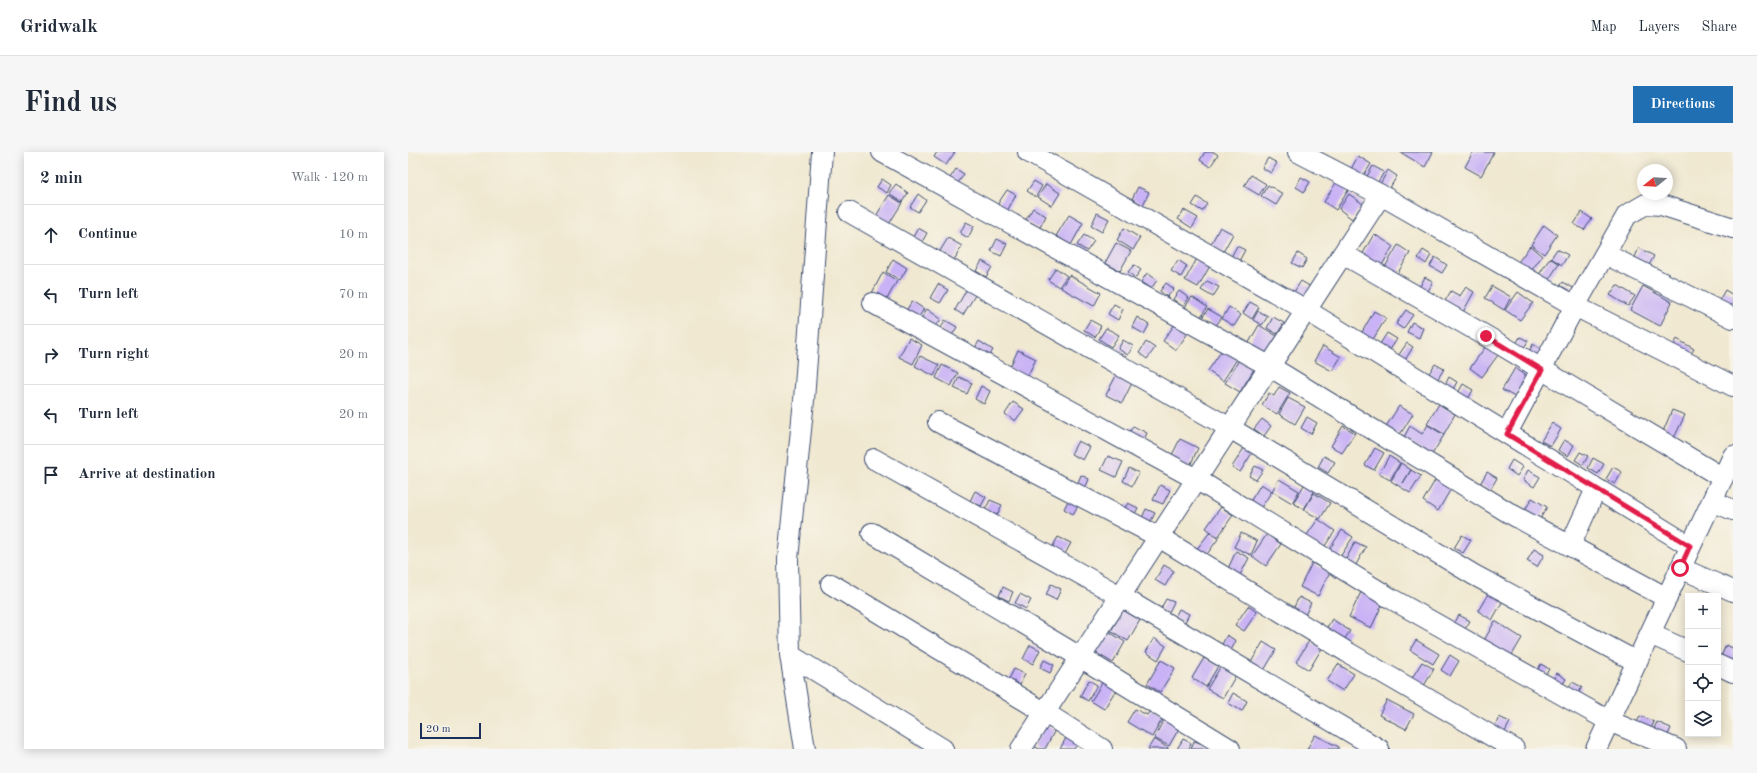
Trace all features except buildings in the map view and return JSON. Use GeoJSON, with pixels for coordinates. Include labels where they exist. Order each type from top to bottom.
{"type":"FeatureCollection","features":[{"type":"Feature","properties":{"kind":"street"},"geometry":{"type":"LineString","coordinates":[[805,749],[790,655],[788,559],[804,400],[822,152]]}},
{"type":"Feature","properties":{"kind":"street"},"geometry":{"type":"LineString","coordinates":[[882,152],[1269,366],[1511,514],[1667,598]]}},
{"type":"Feature","properties":{"kind":"street"},"geometry":{"type":"LineString","coordinates":[[1028,152],[1306,310],[1690,546]]}},
{"type":"Feature","properties":{"kind":"street"},"geometry":{"type":"LineString","coordinates":[[1298,152],[1381,195],[1575,306],[1733,386]]}},
{"type":"Feature","properties":{"kind":"street"},"geometry":{"type":"LineString","coordinates":[[1021,749],[1381,195]]}},
{"type":"Feature","properties":{"kind":"street"},"geometry":{"type":"LineString","coordinates":[[1507,434],[1575,306],[1626,215],[1646,204],[1661,205],[1733,228]]}},
{"type":"Feature","properties":{"kind":"street"},"geometry":{"type":"LineString","coordinates":[[849,212],[1230,428],[1474,575],[1637,662]]}},
{"type":"Feature","properties":{"kind":"street"},"geometry":{"type":"LineString","coordinates":[[1343,254],[1723,478]]}},
{"type":"Feature","properties":{"kind":"street"},"geometry":{"type":"LineString","coordinates":[[1604,254],[1733,318]]}},
{"type":"Feature","properties":{"kind":"street"},"geometry":{"type":"LineString","coordinates":[[873,303],[1196,479],[1390,598],[1609,721],[1676,749]]}},
{"type":"Feature","properties":{"kind":"street"},"geometry":{"type":"LineString","coordinates":[[938,422],[1159,537],[1347,652],[1514,749]]}},
{"type":"Feature","properties":{"kind":"street"},"geometry":{"type":"LineString","coordinates":[[1596,749],[1733,456]]}},
{"type":"Feature","properties":{"kind":"street"},"geometry":{"type":"LineString","coordinates":[[874,459],[1120,596],[1379,749]]}},
{"type":"Feature","properties":{"kind":"street"},"geometry":{"type":"LineString","coordinates":[[1570,546],[1596,489]]}},
{"type":"Feature","properties":{"kind":"street"},"geometry":{"type":"LineString","coordinates":[[1712,501],[1733,510]]}},
{"type":"Feature","properties":{"kind":"street"},"geometry":{"type":"LineString","coordinates":[[872,533],[1080,657],[1230,749]]}},
{"type":"Feature","properties":{"kind":"street"},"geometry":{"type":"LineString","coordinates":[[1680,568],[1733,591]]}},
{"type":"Feature","properties":{"kind":"street"},"geometry":{"type":"LineString","coordinates":[[831,584],[1044,712],[1102,749]]}},
{"type":"Feature","properties":{"kind":"street"},"geometry":{"type":"LineString","coordinates":[[1650,634],[1685,650]]}},
{"type":"Feature","properties":{"kind":"street"},"geometry":{"type":"LineString","coordinates":[[790,655],[943,749]]}},
{"type":"Feature","properties":{"kind":"street"},"geometry":{"type":"LineString","coordinates":[[1721,666],[1733,672]]}},
{"type":"Feature","properties":{"kind":"route"},"geometry":{"type":"LineString","coordinates":[[1486,336],[1542,370],[1507,434],[1690,546],[1680,568]]}}]}
